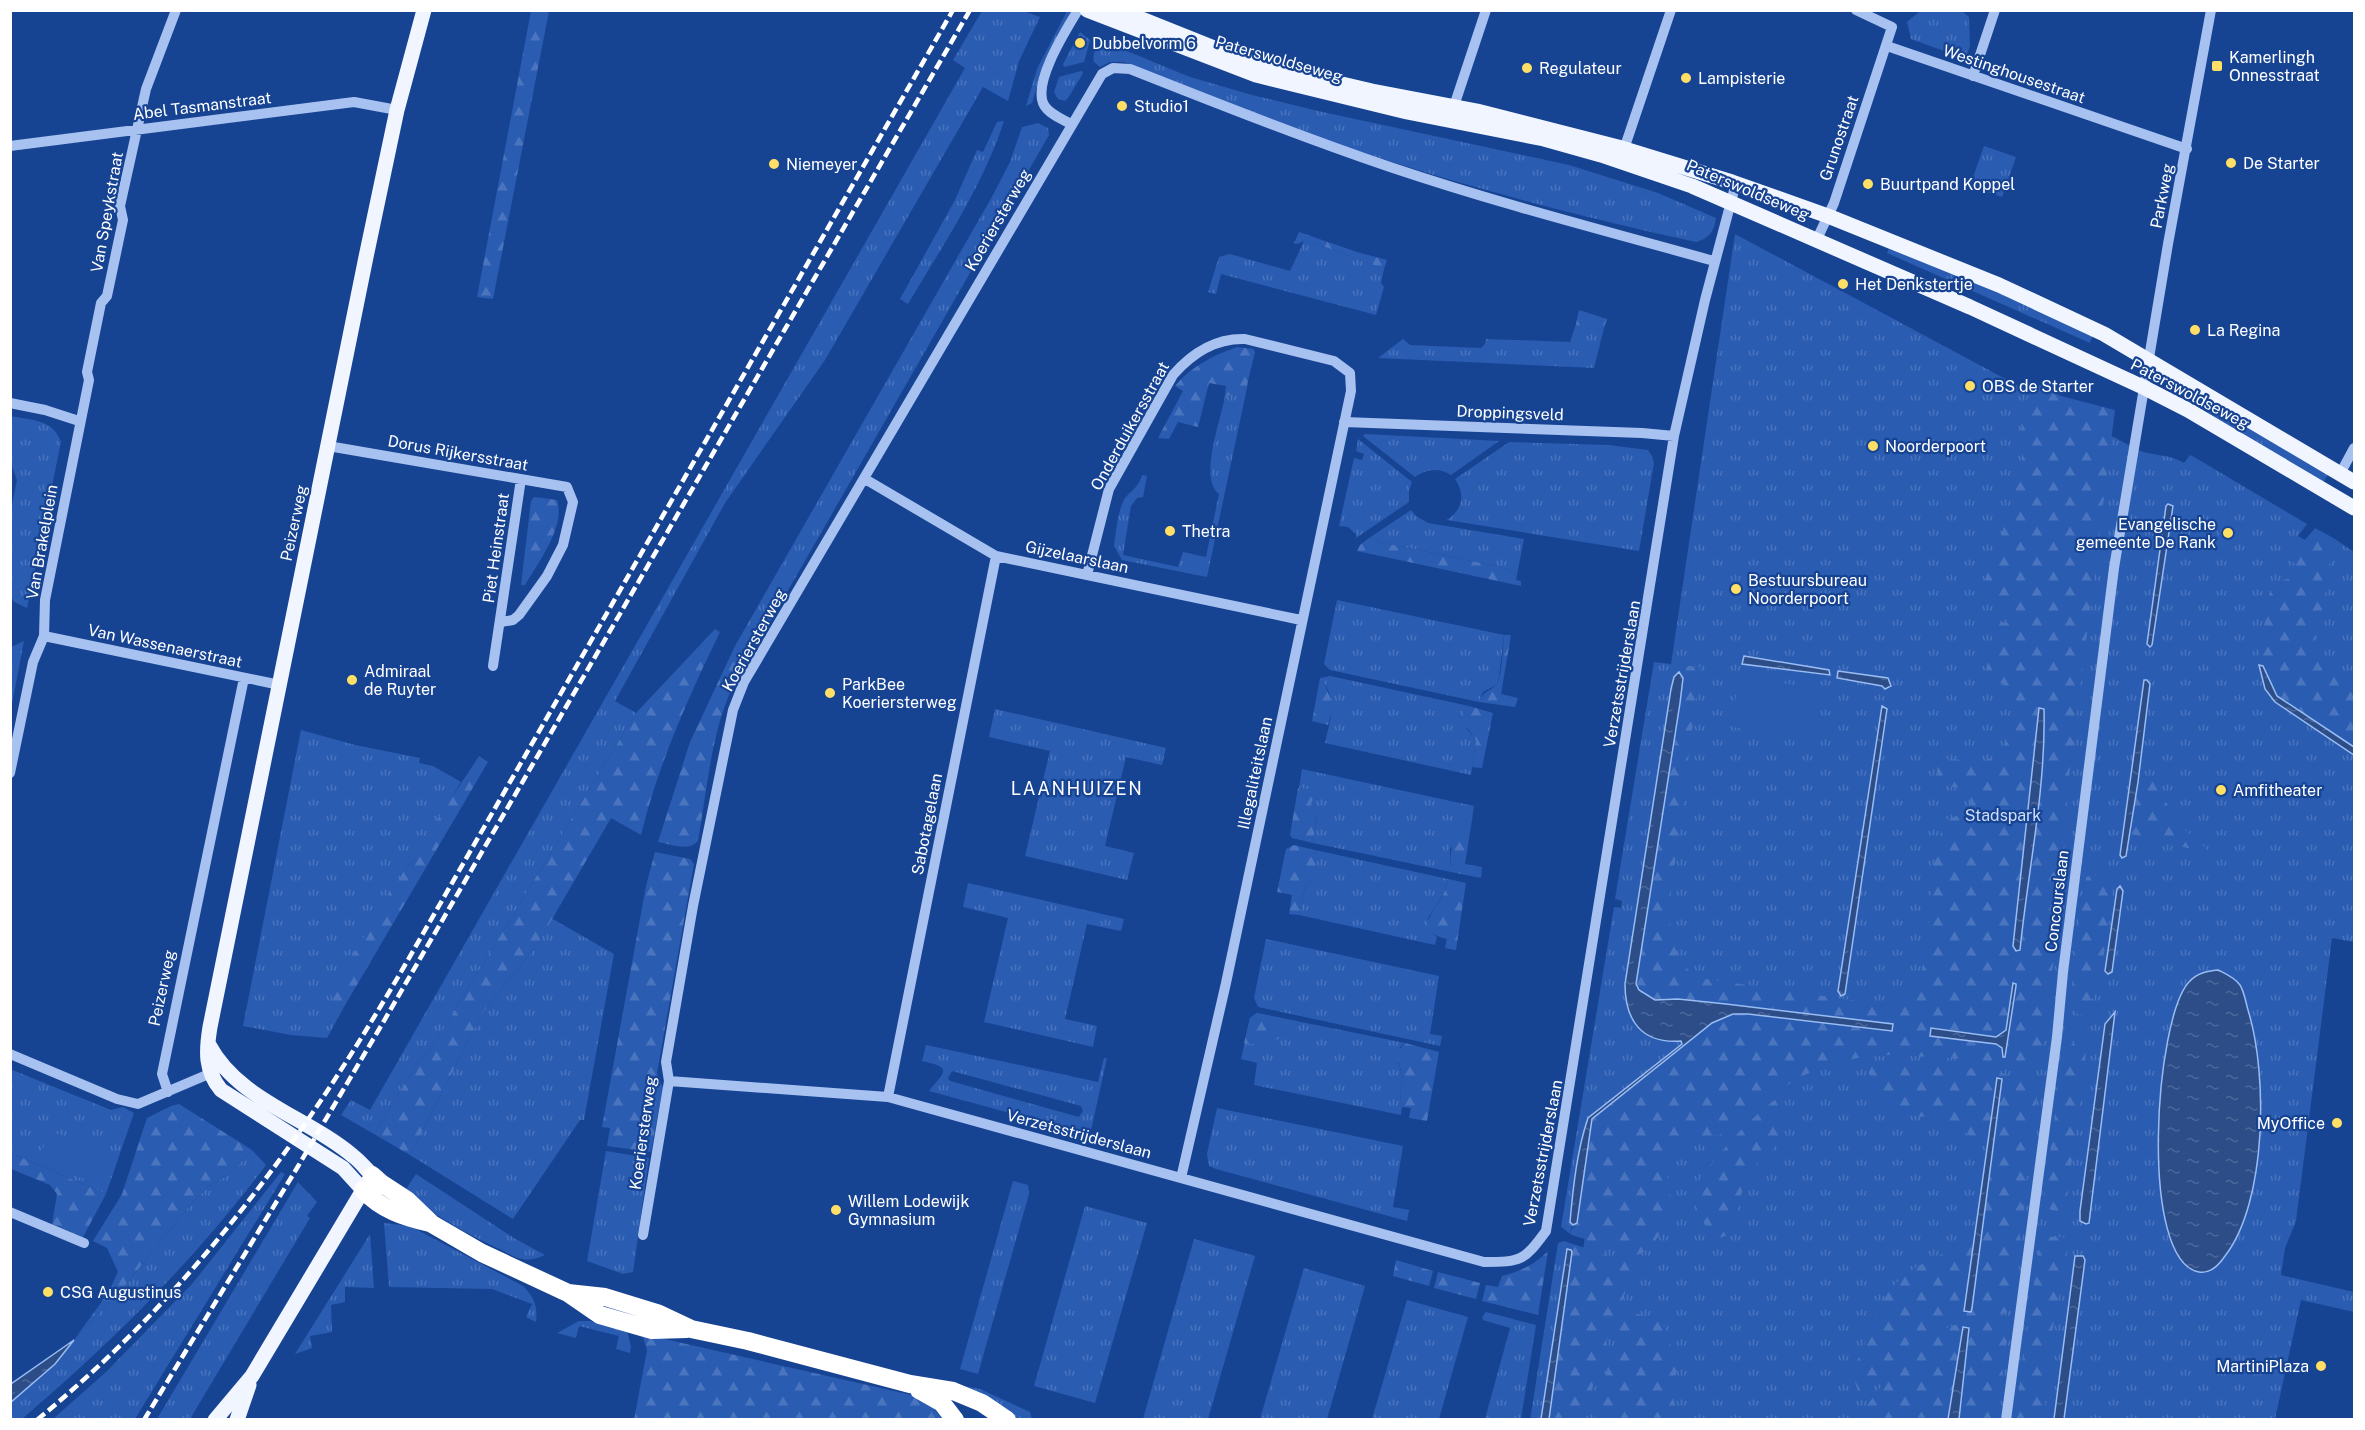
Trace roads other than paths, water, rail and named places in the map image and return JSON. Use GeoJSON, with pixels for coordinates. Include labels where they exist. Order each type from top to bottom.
{"type":"FeatureCollection","features":[{"type":"Feature","properties":{"kind":"highway"},"geometry":{"type":"LineString","coordinates":[[368,1183],[372,1199],[399,1215],[432,1224],[482,1253],[562,1291],[600,1315],[652,1330],[691,1329],[748,1341],[910,1384],[953,1391],[982,1403],[1007,1419]]}},
{"type":"Feature","properties":{"kind":"highway"},"geometry":{"type":"LineString","coordinates":[[910,1384],[942,1403],[955,1419]]}},
{"type":"Feature","properties":{"kind":"main road","name":"Peizerweg"},"geometry":{"type":"LineString","coordinates":[[368,1183],[221,1090],[209,1045],[210,1028],[397,110],[424,10]]}},
{"type":"Feature","properties":{"kind":"main road","name":"Paterswoldseweg"},"geometry":{"type":"LineString","coordinates":[[1087,10],[1256,75],[1451,113]]}},
{"type":"Feature","properties":{"kind":"main road","name":"Paterswoldseweg"},"geometry":{"type":"LineString","coordinates":[[1119,10],[1228,54],[1265,66],[1736,183],[1828,216],[1999,285],[2104,334],[2355,482]]}},
{"type":"Feature","properties":{"kind":"main road","name":"Paterswoldseweg"},"geometry":{"type":"LineString","coordinates":[[1622,155],[1817,239],[2145,388],[2188,410],[2355,508]]}},
{"type":"Feature","properties":{"kind":"main road"},"geometry":{"type":"LineString","coordinates":[[215,1419],[252,1376],[368,1183]]}},
{"type":"Feature","properties":{"kind":"main road"},"geometry":{"type":"LineString","coordinates":[[237,1419],[252,1376]]}},
{"type":"Feature","properties":{"kind":"street","name":"Van Speykstraat"},"geometry":{"type":"LineString","coordinates":[[79,421],[89,380],[87,372],[101,303],[107,296],[123,220],[120,206],[136,130],[146,89],[176,10]]}},
{"type":"Feature","properties":{"kind":"street"},"geometry":{"type":"LineString","coordinates":[[1071,124],[1047,110],[1042,99],[1044,78],[1078,10]]}},
{"type":"Feature","properties":{"kind":"street"},"geometry":{"type":"LineString","coordinates":[[1451,113],[1486,10]]}},
{"type":"Feature","properties":{"kind":"street"},"geometry":{"type":"LineString","coordinates":[[1622,155],[1671,10]]}},
{"type":"Feature","properties":{"kind":"street"},"geometry":{"type":"LineString","coordinates":[[1856,10],[1892,27],[1887,46]]}},
{"type":"Feature","properties":{"kind":"street"},"geometry":{"type":"LineString","coordinates":[[1973,76],[1995,10]]}},
{"type":"Feature","properties":{"kind":"street","name":"Parkweg"},"geometry":{"type":"LineString","coordinates":[[2145,388],[2211,10]]}},
{"type":"Feature","properties":{"kind":"street","name":"Westinghousestraat"},"geometry":{"type":"LineString","coordinates":[[1887,46],[2187,150]]}},
{"type":"Feature","properties":{"kind":"street","name":"Grunostraat"},"geometry":{"type":"LineString","coordinates":[[1817,239],[1828,216],[1887,46]]}},
{"type":"Feature","properties":{"kind":"street","name":"Koeriersterweg"},"geometry":{"type":"LineString","coordinates":[[643,1235],[669,1081],[666,1062],[693,906],[725,739],[744,682],[1071,124],[1098,79],[1107,70],[1124,68],[1256,119],[1391,167],[1538,212],[1714,261]]}},
{"type":"Feature","properties":{"kind":"street","name":"Abel Tasmanstraat"},"geometry":{"type":"LineString","coordinates":[[10,146],[354,102],[397,110]]}},
{"type":"Feature","properties":{"kind":"street","name":"Verzetsstrijderslaan"},"geometry":{"type":"LineString","coordinates":[[669,1081],[888,1097],[1484,1262],[1510,1262],[1530,1252],[1546,1231],[1674,436],[1714,261],[1736,183]]}},
{"type":"Feature","properties":{"kind":"street","name":"Onderduikersstraat"},"geometry":{"type":"LineString","coordinates":[[1088,575],[1108,489],[1173,375],[1186,360],[1216,342],[1245,339],[1334,361],[1350,373]]}},
{"type":"Feature","properties":{"kind":"street","name":"Illegaliteitslaan"},"geometry":{"type":"LineString","coordinates":[[1181,1178],[1226,983],[1294,664],[1301,620],[1350,391],[1350,373]]}},
{"type":"Feature","properties":{"kind":"street","name":"Concourslaan"},"geometry":{"type":"LineString","coordinates":[[2006,1419],[2057,1037],[2063,972],[2114,568],[2145,388]]}},
{"type":"Feature","properties":{"kind":"street"},"geometry":{"type":"LineString","coordinates":[[10,403],[45,410],[79,421]]}},
{"type":"Feature","properties":{"kind":"street","name":"Van Brakelplein"},"geometry":{"type":"LineString","coordinates":[[10,773],[33,662],[44,636],[45,600],[79,421]]}},
{"type":"Feature","properties":{"kind":"street","name":"Droppingsveld"},"geometry":{"type":"LineString","coordinates":[[1344,422],[1674,436]]}},
{"type":"Feature","properties":{"kind":"street","name":"Dorus Rijkersstraat"},"geometry":{"type":"LineString","coordinates":[[328,446],[567,487],[573,502]]}},
{"type":"Feature","properties":{"kind":"street"},"geometry":{"type":"LineString","coordinates":[[2340,474],[2355,448]]}},
{"type":"Feature","properties":{"kind":"street","name":"Piet Heinstraat"},"geometry":{"type":"LineString","coordinates":[[493,666],[521,479]]}},
{"type":"Feature","properties":{"kind":"street","name":"Gijzelaarslaan"},"geometry":{"type":"LineString","coordinates":[[865,479],[996,556],[1301,620]]}},
{"type":"Feature","properties":{"kind":"street","name":"Piet Heinstraat"},"geometry":{"type":"LineString","coordinates":[[501,622],[513,620],[519,615],[547,576],[563,545],[573,502]]}},
{"type":"Feature","properties":{"kind":"street","name":"Sabotagelaan"},"geometry":{"type":"LineString","coordinates":[[888,1097],[996,556]]}},
{"type":"Feature","properties":{"kind":"street","name":"Van Wassenaerstraat"},"geometry":{"type":"LineString","coordinates":[[44,636],[280,685]]}},
{"type":"Feature","properties":{"kind":"street","name":"Peizerweg"},"geometry":{"type":"LineString","coordinates":[[168,1092],[162,1074],[244,678]]}},
{"type":"Feature","properties":{"kind":"street"},"geometry":{"type":"LineString","coordinates":[[10,1054],[117,1099],[138,1104],[217,1071]]}},
{"type":"Feature","properties":{"kind":"street"},"geometry":{"type":"LineString","coordinates":[[10,1212],[84,1243]]}},
{"type":"Feature","properties":{"kind":"water"},"geometry":{"type":"Polygon","coordinates":[[[2168,504],[2173,506],[2150,647],[2147,644],[2168,504]]]}},
{"type":"Feature","properties":{"kind":"water"},"geometry":{"type":"Polygon","coordinates":[[[1744,656],[1829,670],[1830,675],[1742,664],[1744,656]]]}},
{"type":"Feature","properties":{"kind":"water"},"geometry":{"type":"Polygon","coordinates":[[[2259,665],[2263,666],[2277,696],[2354,747],[2354,755],[2275,702],[2265,689],[2259,665]]]}},
{"type":"Feature","properties":{"kind":"water"},"geometry":{"type":"Polygon","coordinates":[[[1838,671],[1888,678],[1891,686],[1885,689],[1882,686],[1837,678],[1838,671]]]}},
{"type":"Feature","properties":{"kind":"water"},"geometry":{"type":"Polygon","coordinates":[[[1679,672],[1683,678],[1680,703],[1636,984],[1639,990],[1655,1000],[1678,999],[1893,1024],[1892,1031],[1748,1014],[1733,1014],[1712,1023],[1592,1119],[1577,1223],[1573,1225],[1570,1222],[1574,1183],[1588,1118],[1682,1044],[1681,1041],[1655,1038],[1638,1027],[1628,1009],[1625,984],[1671,689],[1674,677],[1679,672]]]}},
{"type":"Feature","properties":{"kind":"water"},"geometry":{"type":"Polygon","coordinates":[[[2144,680],[2150,684],[2138,782],[2126,856],[2122,858],[2120,855],[2144,680]]]}},
{"type":"Feature","properties":{"kind":"water"},"geometry":{"type":"Polygon","coordinates":[[[1882,706],[1887,709],[1845,994],[1841,996],[1838,991],[1882,706]]]}},
{"type":"Feature","properties":{"kind":"water"},"geometry":{"type":"Polygon","coordinates":[[[2039,708],[2044,709],[2042,769],[2020,950],[2016,951],[2013,946],[2039,708]]]}},
{"type":"Feature","properties":{"kind":"water"},"geometry":{"type":"Polygon","coordinates":[[[2120,886],[2123,891],[2112,972],[2108,974],[2105,971],[2117,889],[2120,886]]]}},
{"type":"Feature","properties":{"kind":"water"},"geometry":{"type":"Polygon","coordinates":[[[2218,970],[2233,978],[2240,985],[2244,994],[2259,1068],[2260,1137],[2249,1204],[2239,1233],[2220,1263],[2211,1270],[2199,1272],[2180,1258],[2167,1227],[2160,1185],[2158,1136],[2161,1087],[2168,1041],[2177,1004],[2189,982],[2195,976],[2218,970]]]}},
{"type":"Feature","properties":{"kind":"water"},"geometry":{"type":"Polygon","coordinates":[[[2013,983],[2016,986],[2005,1057],[2003,1057],[2002,1048],[1996,1044],[1930,1036],[1931,1028],[1996,1037],[2006,1030],[2013,983]]]}},
{"type":"Feature","properties":{"kind":"water"},"geometry":{"type":"Polygon","coordinates":[[[2115,1012],[2089,1223],[2086,1224],[2080,1221],[2080,1211],[2105,1024],[2115,1012]]]}},
{"type":"Feature","properties":{"kind":"water"},"geometry":{"type":"Polygon","coordinates":[[[1997,1078],[2002,1079],[1971,1312],[1964,1311],[1997,1078]]]}},
{"type":"Feature","properties":{"kind":"water"},"geometry":{"type":"Polygon","coordinates":[[[1567,1249],[1572,1252],[1549,1419],[1541,1419],[1567,1249]]]}},
{"type":"Feature","properties":{"kind":"water"},"geometry":{"type":"Polygon","coordinates":[[[2075,1256],[2083,1256],[2085,1260],[2064,1419],[2054,1419],[2075,1256]]]}},
{"type":"Feature","properties":{"kind":"water"},"geometry":{"type":"Polygon","coordinates":[[[1963,1327],[1969,1328],[1959,1419],[1948,1419],[1963,1327]]]}},
{"type":"Feature","properties":{"kind":"water"},"geometry":{"type":"Polygon","coordinates":[[[74,1340],[55,1364],[11,1402],[11,1384],[74,1340]]]}},
{"type":"Feature","properties":{"kind":"railway"},"geometry":{"type":"LineString","coordinates":[[37,1420],[94,1371],[147,1319],[196,1265],[286,1151],[327,1091],[405,965],[953,10]]}},
{"type":"Feature","properties":{"kind":"railway"},"geometry":{"type":"LineString","coordinates":[[144,1420],[381,1026],[970,10]]}},
{"type":"Feature","properties":{"kind":"place","name":"Dubbelvorm 6"},"geometry":{"type":"Point","coordinates":[1080,43]}},
{"type":"Feature","properties":{"kind":"place","name":"Kamerlingh Onnesstraat"},"geometry":{"type":"Point","coordinates":[2217,66]}},
{"type":"Feature","properties":{"kind":"place","name":"Regulateur"},"geometry":{"type":"Point","coordinates":[1527,68]}},
{"type":"Feature","properties":{"kind":"place","name":"Lampisterie"},"geometry":{"type":"Point","coordinates":[1686,78]}},
{"type":"Feature","properties":{"kind":"place","name":"Studio1"},"geometry":{"type":"Point","coordinates":[1122,106]}},
{"type":"Feature","properties":{"kind":"place","name":"De Starter"},"geometry":{"type":"Point","coordinates":[2231,163]}},
{"type":"Feature","properties":{"kind":"place","name":"Niemeyer"},"geometry":{"type":"Point","coordinates":[774,164]}},
{"type":"Feature","properties":{"kind":"place","name":"Buurtpand Koppel"},"geometry":{"type":"Point","coordinates":[1868,184]}},
{"type":"Feature","properties":{"kind":"place","name":"Het Denkstertje"},"geometry":{"type":"Point","coordinates":[1843,284]}},
{"type":"Feature","properties":{"kind":"place","name":"La Regina"},"geometry":{"type":"Point","coordinates":[2195,330]}},
{"type":"Feature","properties":{"kind":"place","name":"OBS de Starter"},"geometry":{"type":"Point","coordinates":[1970,386]}},
{"type":"Feature","properties":{"kind":"place","name":"Noorderpoort"},"geometry":{"type":"Point","coordinates":[1873,446]}},
{"type":"Feature","properties":{"kind":"place","name":"Thetra"},"geometry":{"type":"Point","coordinates":[1170,531]}},
{"type":"Feature","properties":{"kind":"place","name":"Evangelische gemeente De Rank"},"geometry":{"type":"Point","coordinates":[2228,533]}},
{"type":"Feature","properties":{"kind":"place","name":"Bestuursbureau Noorderpoort"},"geometry":{"type":"Point","coordinates":[1736,589]}},
{"type":"Feature","properties":{"kind":"place","name":"Admiraal de Ruyter"},"geometry":{"type":"Point","coordinates":[352,680]}},
{"type":"Feature","properties":{"kind":"place","name":"ParkBee Koeriersterweg"},"geometry":{"type":"Point","coordinates":[830,693]}},
{"type":"Feature","properties":{"kind":"place","name":"Amfitheater"},"geometry":{"type":"Point","coordinates":[2221,790]}},
{"type":"Feature","properties":{"kind":"place","name":"MyOffice"},"geometry":{"type":"Point","coordinates":[2337,1123]}},
{"type":"Feature","properties":{"kind":"place","name":"Willem Lodewijk Gymnasium"},"geometry":{"type":"Point","coordinates":[836,1210]}},
{"type":"Feature","properties":{"kind":"place","name":"CSG Augustinus"},"geometry":{"type":"Point","coordinates":[48,1292]}},
{"type":"Feature","properties":{"kind":"place","name":"MartiniPlaza"},"geometry":{"type":"Point","coordinates":[2321,1366]}},
{"type":"Feature","properties":{"kind":"district","name":"LAANHUIZEN"},"geometry":{"type":"Point","coordinates":[1077,788]}},
{"type":"Feature","properties":{"kind":"park label","name":"Stadspark"},"geometry":{"type":"Point","coordinates":[2003,815]}}]}
